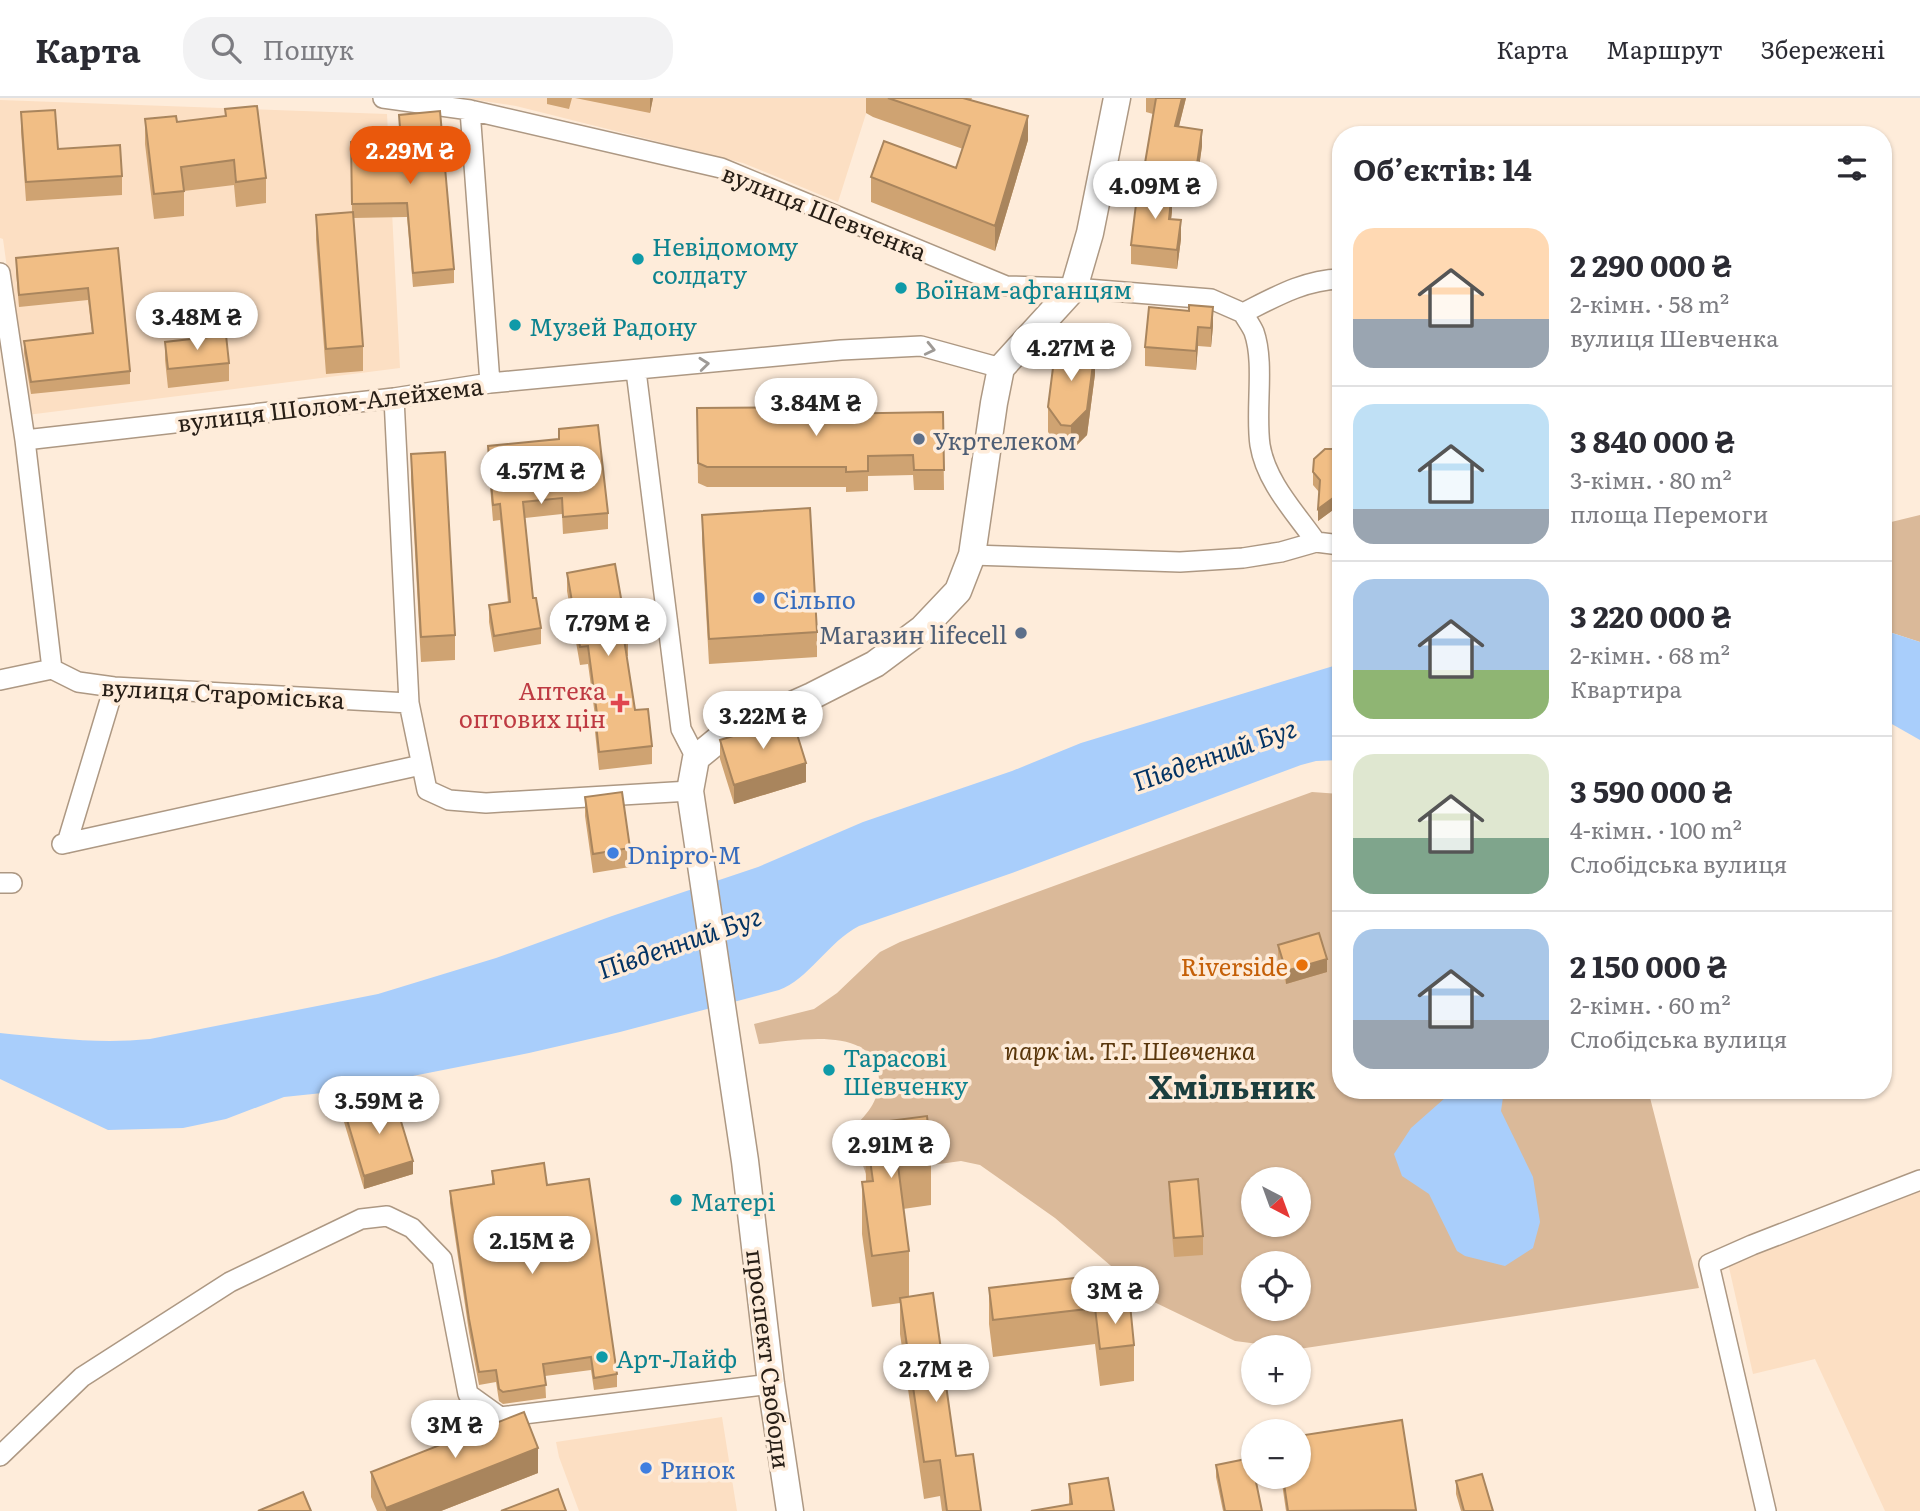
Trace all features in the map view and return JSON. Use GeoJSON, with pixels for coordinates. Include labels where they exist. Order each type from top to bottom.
{"type":"FeatureCollection","features":[{"type":"Feature","properties":{"kind":"main road"},"geometry":{"type":"LineString","coordinates":[[696,758],[723,736],[875,664],[922,629],[958,591],[972,555],[1001,368],[1074,288],[1090,233],[1117,98]]}},
{"type":"Feature","properties":{"kind":"main road","name":"проспект Свободи"},"geometry":{"type":"LineString","coordinates":[[696,758],[690,791],[745,1161],[771,1384],[790,1511]]}},
{"type":"Feature","properties":{"kind":"street","name":"вулиця Шевченка"},"geometry":{"type":"LineString","coordinates":[[383,98],[470,110],[721,168],[1006,286],[1074,288],[1211,299],[1243,313]]}},
{"type":"Feature","properties":{"kind":"street"},"geometry":{"type":"LineString","coordinates":[[470,110],[490,383]]}},
{"type":"Feature","properties":{"kind":"street"},"geometry":{"type":"LineString","coordinates":[[0,273],[25,440],[52,668],[0,680]]}},
{"type":"Feature","properties":{"kind":"street"},"geometry":{"type":"LineString","coordinates":[[1316,542],[1272,481],[1261,446],[1257,404],[1258,352],[1254,331],[1243,313],[1298,286],[1332,279]]}},
{"type":"Feature","properties":{"kind":"street","name":"вулиця Шолом-Алейхема"},"geometry":{"type":"LineString","coordinates":[[25,440],[394,398],[490,383],[841,350],[921,346],[1001,368]]}},
{"type":"Feature","properties":{"kind":"street"},"geometry":{"type":"LineString","coordinates":[[636,371],[681,729],[696,758]]}},
{"type":"Feature","properties":{"kind":"street"},"geometry":{"type":"LineString","coordinates":[[394,398],[409,703],[427,790],[449,800],[486,803],[690,791]]}},
{"type":"Feature","properties":{"kind":"street"},"geometry":{"type":"LineString","coordinates":[[972,555],[1180,562],[1242,558],[1280,552],[1316,542],[1332,544]]}},
{"type":"Feature","properties":{"kind":"street","name":"вулиця Староміська"},"geometry":{"type":"LineString","coordinates":[[52,668],[78,682],[114,687],[409,703]]}},
{"type":"Feature","properties":{"kind":"street"},"geometry":{"type":"LineString","coordinates":[[114,687],[64,843],[421,765]]}},
{"type":"Feature","properties":{"kind":"street"},"geometry":{"type":"LineString","coordinates":[[1766,1511],[1709,1264],[1920,1180]]}},
{"type":"Feature","properties":{"kind":"street"},"geometry":{"type":"LineString","coordinates":[[0,1456],[82,1377],[230,1282],[361,1219],[387,1216],[412,1227],[442,1259],[468,1394],[500,1417],[771,1384]]}},
{"type":"Feature","properties":{"kind":"shaded area"},"geometry":{"type":"Polygon","coordinates":[[[463,98],[871,98],[838,202],[743,163],[516,106],[463,98]]]}},
{"type":"Feature","properties":{"kind":"shaded area"},"geometry":{"type":"Polygon","coordinates":[[[0,100],[387,114],[400,368],[27,415],[3,239],[0,238],[0,100]]]}},
{"type":"Feature","properties":{"kind":"shaded area"},"geometry":{"type":"Polygon","coordinates":[[[1920,1189],[1920,1511],[1885,1511],[1815,1359],[1753,1374],[1728,1263],[1920,1189]]]}},
{"type":"Feature","properties":{"kind":"shaded area","name":"Ринок"},"geometry":{"type":"Polygon","coordinates":[[[722,1417],[737,1511],[579,1511],[556,1442],[722,1417]]]}},
{"type":"Feature","properties":{"kind":"green space"},"geometry":{"type":"Polygon","coordinates":[[[1920,515],[1920,642],[1892,633],[1892,522],[1920,515]]]}},
{"type":"Feature","properties":{"kind":"green space","name":"парк ім. Т.Г. Шевченка"},"geometry":{"type":"Polygon","coordinates":[[[1312,792],[1332,793],[1332,1099],[1650,1099],[1699,1288],[1311,1347],[1311,1335],[1241,1335],[1241,1342],[1235,1341],[1152,1301],[1055,1218],[980,1165],[961,1161],[866,1174],[850,1130],[866,1114],[877,1095],[879,1080],[875,1062],[865,1050],[850,1043],[832,1040],[792,1040],[759,1044],[754,1024],[814,1009],[837,993],[880,952],[900,942],[1312,792]]]}},
{"type":"Feature","properties":{"kind":"water"},"geometry":{"type":"Polygon","coordinates":[[[1892,633],[1920,642],[1920,740],[1892,724],[1892,633]]]}},
{"type":"Feature","properties":{"kind":"water","name":"Південний Буг"},"geometry":{"type":"Polygon","coordinates":[[[1332,666],[1332,760],[1301,765],[1012,873],[859,926],[838,941],[799,978],[779,990],[529,1053],[332,1092],[284,1097],[226,1119],[183,1128],[108,1130],[0,1079],[0,1033],[94,1041],[150,1039],[378,994],[496,958],[758,867],[863,822],[1012,771],[1081,743],[1332,666]]]}},
{"type":"Feature","properties":{"kind":"water"},"geometry":{"type":"Polygon","coordinates":[[[1444,1099],[1503,1099],[1501,1111],[1533,1177],[1540,1222],[1533,1248],[1505,1266],[1465,1256],[1457,1251],[1429,1194],[1402,1176],[1394,1154],[1411,1128],[1444,1099]]]}},
{"type":"Feature","properties":{"kind":"building"},"geometry":{"type":"Polygon","coordinates":[[[888,98],[963,98],[1028,116],[995,226],[871,177],[884,141],[956,168],[970,126],[888,98]]]}},
{"type":"Feature","properties":{"kind":"building"},"geometry":{"type":"Polygon","coordinates":[[[1156,98],[1182,98],[1175,126],[1202,130],[1196,171],[1145,163],[1156,98]]]}},
{"type":"Feature","properties":{"kind":"building"},"geometry":{"type":"Polygon","coordinates":[[[257,106],[266,178],[236,182],[234,160],[181,167],[184,191],[154,194],[145,119],[176,116],[177,122],[226,116],[225,109],[257,106]]]}},
{"type":"Feature","properties":{"kind":"building"},"geometry":{"type":"Polygon","coordinates":[[[55,110],[58,149],[120,145],[122,176],[26,182],[21,112],[55,110]]]}},
{"type":"Feature","properties":{"kind":"building"},"geometry":{"type":"Polygon","coordinates":[[[440,111],[454,269],[413,273],[407,203],[352,204],[351,142],[401,141],[399,115],[440,111]]]}},
{"type":"Feature","properties":{"kind":"building"},"geometry":{"type":"Polygon","coordinates":[[[1138,188],[1172,192],[1169,219],[1181,220],[1177,250],[1131,245],[1138,188]]]}},
{"type":"Feature","properties":{"kind":"building"},"geometry":{"type":"Polygon","coordinates":[[[353,212],[363,346],[326,349],[316,215],[353,212]]]}},
{"type":"Feature","properties":{"kind":"building"},"geometry":{"type":"Polygon","coordinates":[[[118,248],[130,371],[31,382],[24,341],[93,333],[88,288],[19,295],[16,258],[118,248]]]}},
{"type":"Feature","properties":{"kind":"building"},"geometry":{"type":"Polygon","coordinates":[[[1189,305],[1213,307],[1211,328],[1198,327],[1196,351],[1145,347],[1149,307],[1189,311],[1189,305]]]}},
{"type":"Feature","properties":{"kind":"building"},"geometry":{"type":"Polygon","coordinates":[[[226,335],[229,363],[168,369],[165,342],[226,335]]]}},
{"type":"Feature","properties":{"kind":"building"},"geometry":{"type":"Polygon","coordinates":[[[1056,344],[1095,349],[1087,410],[1071,426],[1061,425],[1048,407],[1056,344]]]}},
{"type":"Feature","properties":{"kind":"building"},"geometry":{"type":"Polygon","coordinates":[[[821,407],[821,414],[943,412],[944,470],[914,470],[913,455],[868,456],[868,471],[846,472],[846,467],[707,467],[698,463],[697,408],[821,407]]]}},
{"type":"Feature","properties":{"kind":"building"},"geometry":{"type":"Polygon","coordinates":[[[598,425],[608,513],[563,517],[562,498],[523,502],[533,598],[536,598],[541,628],[494,636],[489,605],[510,602],[500,504],[493,505],[488,446],[559,439],[559,429],[598,425]]]}},
{"type":"Feature","properties":{"kind":"building"},"geometry":{"type":"Polygon","coordinates":[[[1325,449],[1332,449],[1332,499],[1318,509],[1320,480],[1313,472],[1314,459],[1325,449]]]}},
{"type":"Feature","properties":{"kind":"building"},"geometry":{"type":"Polygon","coordinates":[[[445,452],[455,635],[421,637],[411,454],[445,452]]]}},
{"type":"Feature","properties":{"kind":"building","name":"Сільпо"},"geometry":{"type":"Polygon","coordinates":[[[810,508],[817,632],[709,639],[702,515],[810,508]]]}},
{"type":"Feature","properties":{"kind":"building"},"geometry":{"type":"Polygon","coordinates":[[[615,564],[628,638],[624,639],[635,710],[648,709],[652,746],[599,752],[588,646],[580,647],[567,573],[615,564]]]}},
{"type":"Feature","properties":{"kind":"building"},"geometry":{"type":"Polygon","coordinates":[[[792,718],[806,763],[734,785],[720,740],[792,718]]]}},
{"type":"Feature","properties":{"kind":"building"},"geometry":{"type":"Polygon","coordinates":[[[622,792],[630,848],[593,854],[585,797],[622,792]]]}},
{"type":"Feature","properties":{"kind":"building"},"geometry":{"type":"Polygon","coordinates":[[[1319,933],[1327,959],[1286,971],[1278,945],[1319,933]]]}},
{"type":"Feature","properties":{"kind":"building"},"geometry":{"type":"Polygon","coordinates":[[[393,1095],[413,1161],[364,1176],[344,1110],[393,1095]]]}},
{"type":"Feature","properties":{"kind":"building"},"geometry":{"type":"Polygon","coordinates":[[[927,1116],[931,1153],[897,1158],[909,1251],[872,1256],[862,1182],[873,1181],[865,1124],[927,1116]]]}},
{"type":"Feature","properties":{"kind":"building"},"geometry":{"type":"Polygon","coordinates":[[[544,1163],[547,1185],[589,1179],[617,1374],[594,1378],[591,1357],[543,1364],[546,1385],[503,1392],[499,1389],[496,1370],[479,1372],[450,1191],[494,1184],[492,1171],[544,1163]]]}},
{"type":"Feature","properties":{"kind":"building"},"geometry":{"type":"Polygon","coordinates":[[[1198,1179],[1203,1236],[1174,1238],[1169,1182],[1198,1179]]]}},
{"type":"Feature","properties":{"kind":"building"},"geometry":{"type":"Polygon","coordinates":[[[1091,1276],[1095,1308],[993,1320],[989,1288],[1091,1276]]]}},
{"type":"Feature","properties":{"kind":"building"},"geometry":{"type":"Polygon","coordinates":[[[933,1293],[956,1456],[973,1454],[981,1511],[947,1511],[940,1460],[924,1462],[900,1298],[933,1293]]]}},
{"type":"Feature","properties":{"kind":"building"},"geometry":{"type":"Polygon","coordinates":[[[1130,1304],[1134,1345],[1100,1349],[1095,1308],[1130,1304]]]}},
{"type":"Feature","properties":{"kind":"building"},"geometry":{"type":"Polygon","coordinates":[[[524,1412],[538,1448],[386,1508],[371,1472],[524,1412]]]}},
{"type":"Feature","properties":{"kind":"building"},"geometry":{"type":"Polygon","coordinates":[[[1402,1420],[1416,1510],[1288,1511],[1285,1489],[1311,1489],[1311,1434],[1402,1420]]]}},
{"type":"Feature","properties":{"kind":"building"},"geometry":{"type":"Polygon","coordinates":[[[1241,1460],[1241,1489],[1257,1489],[1262,1511],[1225,1511],[1216,1465],[1241,1460]]]}},
{"type":"Feature","properties":{"kind":"building"},"geometry":{"type":"Polygon","coordinates":[[[1482,1474],[1493,1511],[1464,1511],[1456,1481],[1482,1474]]]}},
{"type":"Feature","properties":{"kind":"building"},"geometry":{"type":"Polygon","coordinates":[[[1108,1478],[1114,1511],[1031,1511],[1072,1504],[1069,1484],[1108,1478]]]}},
{"type":"Feature","properties":{"kind":"building"},"geometry":{"type":"Polygon","coordinates":[[[558,1489],[566,1511],[501,1511],[558,1489]]]}},
{"type":"Feature","properties":{"kind":"building"},"geometry":{"type":"Polygon","coordinates":[[[303,1492],[311,1511],[258,1511],[303,1492]]]}},
{"type":"Feature","properties":{"kind":"place","name":"Невідомому солдату"},"geometry":{"type":"Point","coordinates":[638,259]}},
{"type":"Feature","properties":{"kind":"place","name":"Воїнам-афганцям"},"geometry":{"type":"Point","coordinates":[901,288]}},
{"type":"Feature","properties":{"kind":"place","name":"Музей Радону"},"geometry":{"type":"Point","coordinates":[515,325]}},
{"type":"Feature","properties":{"kind":"place","name":"Укртелеком"},"geometry":{"type":"Point","coordinates":[919,439]}},
{"type":"Feature","properties":{"kind":"place","name":"Сільпо"},"geometry":{"type":"Point","coordinates":[759,598]}},
{"type":"Feature","properties":{"kind":"place","name":"Магазин lifecell"},"geometry":{"type":"Point","coordinates":[1021,633]}},
{"type":"Feature","properties":{"kind":"place","name":"Аптека оптових цін"},"geometry":{"type":"Point","coordinates":[620,703]}},
{"type":"Feature","properties":{"kind":"place","name":"Dnipro-M"},"geometry":{"type":"Point","coordinates":[613,853]}},
{"type":"Feature","properties":{"kind":"place","name":"Riverside"},"geometry":{"type":"Point","coordinates":[1302,965]}},
{"type":"Feature","properties":{"kind":"place","name":"Тарасові Шевченку"},"geometry":{"type":"Point","coordinates":[829,1070]}},
{"type":"Feature","properties":{"kind":"place","name":"Матері"},"geometry":{"type":"Point","coordinates":[676,1200]}},
{"type":"Feature","properties":{"kind":"place","name":"Арт-Лайф"},"geometry":{"type":"Point","coordinates":[602,1357]}},
{"type":"Feature","properties":{"kind":"place","name":"Ринок"},"geometry":{"type":"Point","coordinates":[646,1468]}},
{"type":"Feature","properties":{"kind":"district","name":"Хмільник"},"geometry":{"type":"Point","coordinates":[1232,1085]}}]}
